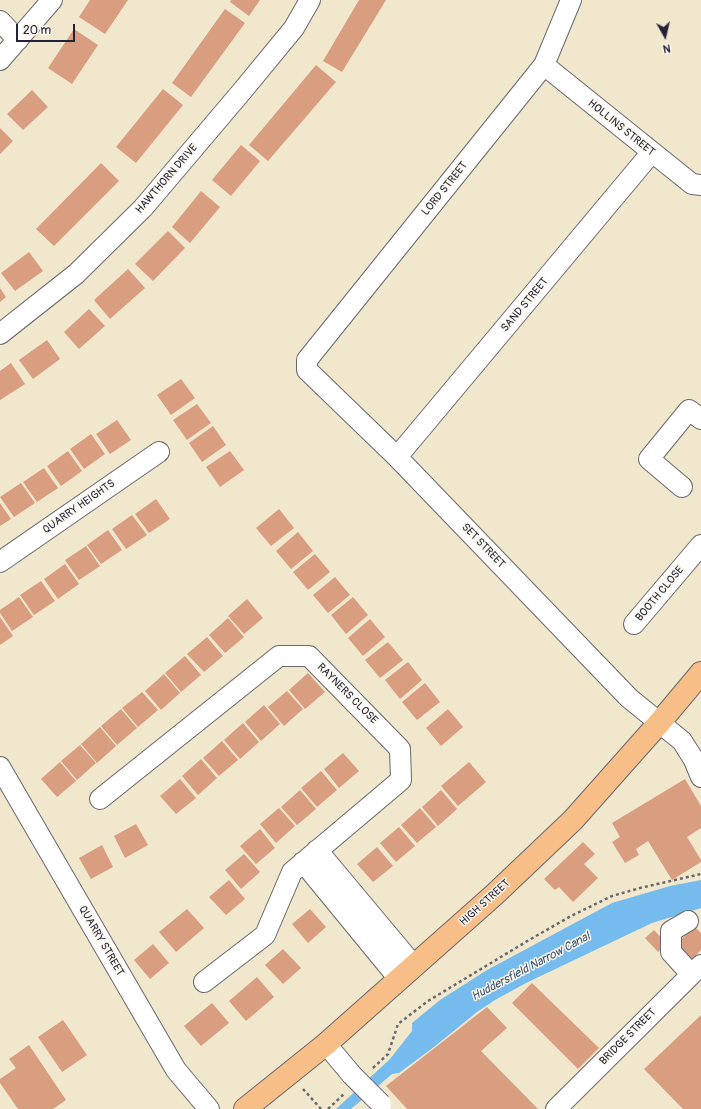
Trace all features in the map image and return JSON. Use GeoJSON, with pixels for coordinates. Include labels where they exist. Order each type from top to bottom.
{"type":"FeatureCollection","features":[{"type":"Feature","properties":{"kind":"main road","name":"HIGH STREET"},"geometry":{"type":"LineString","coordinates":[[245,1109],[326,1044],[494,895],[573,820],[660,722],[701,673]]}},
{"type":"Feature","properties":{"kind":"street"},"geometry":{"type":"LineString","coordinates":[[0,60],[52,0]]}},
{"type":"Feature","properties":{"kind":"street","name":"HAWTHORN DRIVE"},"geometry":{"type":"LineString","coordinates":[[0,334],[76,274],[143,208],[294,28],[310,0]]}},
{"type":"Feature","properties":{"kind":"street","name":"LORD STREET"},"geometry":{"type":"LineString","coordinates":[[307,370],[307,360],[544,65],[571,0]]}},
{"type":"Feature","properties":{"kind":"street"},"geometry":{"type":"LineString","coordinates":[[0,21],[18,40]]}},
{"type":"Feature","properties":{"kind":"street","name":"HOLLINS STREET"},"geometry":{"type":"LineString","coordinates":[[544,65],[692,184],[701,185]]}},
{"type":"Feature","properties":{"kind":"street","name":"SAND STREET"},"geometry":{"type":"LineString","coordinates":[[397,458],[652,152]]}},
{"type":"Feature","properties":{"kind":"street","name":"SET STREET"},"geometry":{"type":"LineString","coordinates":[[307,370],[397,458],[629,698],[682,741],[699,765]]}},
{"type":"Feature","properties":{"kind":"street"},"geometry":{"type":"LineString","coordinates":[[682,487],[649,459],[689,410],[701,419]]}},
{"type":"Feature","properties":{"kind":"street","name":"QUARRY HEIGHTS"},"geometry":{"type":"LineString","coordinates":[[0,562],[159,452]]}},
{"type":"Feature","properties":{"kind":"street","name":"BOOTH CLOSE"},"geometry":{"type":"LineString","coordinates":[[634,624],[701,545]]}},
{"type":"Feature","properties":{"kind":"street","name":"RAYNERS CLOSE"},"geometry":{"type":"LineString","coordinates":[[100,799],[279,656],[309,656],[400,749],[400,780],[292,872],[265,935],[204,982]]}},
{"type":"Feature","properties":{"kind":"street","name":"QUARRY STREET"},"geometry":{"type":"LineString","coordinates":[[0,767],[176,1070],[209,1109]]}},
{"type":"Feature","properties":{"kind":"street"},"geometry":{"type":"LineString","coordinates":[[310,856],[407,972]]}},
{"type":"Feature","properties":{"kind":"street"},"geometry":{"type":"LineString","coordinates":[[688,922],[671,931],[671,952],[697,970]]}},
{"type":"Feature","properties":{"kind":"street","name":"BRIDGE STREET"},"geometry":{"type":"LineString","coordinates":[[556,1109],[697,970]]}},
{"type":"Feature","properties":{"kind":"street"},"geometry":{"type":"LineString","coordinates":[[326,1044],[351,1082],[383,1107]]}},
{"type":"Feature","properties":{"kind":"path"},"geometry":{"type":"LineString","coordinates":[[372,1069],[388,1054],[398,1024],[428,1001],[529,940],[571,916],[612,896],[701,874]]}},
{"type":"Feature","properties":{"kind":"path"},"geometry":{"type":"LineString","coordinates":[[289,1074],[321,1109]]}},
{"type":"Feature","properties":{"kind":"path"},"geometry":{"type":"LineString","coordinates":[[328,1109],[351,1082]]}},
{"type":"Feature","properties":{"kind":"water","name":"Huddersfield Narrow Canal"},"geometry":{"type":"Polygon","coordinates":[[[701,880],[701,908],[652,923],[526,983],[495,1000],[477,1012],[399,1073],[392,1074],[351,1109],[336,1109],[390,1059],[412,1031],[412,1023],[440,1000],[487,970],[612,903],[670,886],[701,880]]]}},
{"type":"Feature","properties":{"kind":"building"},"geometry":{"type":"Polygon","coordinates":[[[90,0],[128,0],[105,34],[79,17],[90,0]]]}},
{"type":"Feature","properties":{"kind":"building"},"geometry":{"type":"Polygon","coordinates":[[[231,0],[260,0],[249,16],[230,2],[231,0]]]}},
{"type":"Feature","properties":{"kind":"building"},"geometry":{"type":"Polygon","coordinates":[[[359,0],[386,0],[342,72],[323,61],[359,0]]]}},
{"type":"Feature","properties":{"kind":"building"},"geometry":{"type":"Polygon","coordinates":[[[225,9],[245,23],[191,97],[172,83],[225,9]]]}},
{"type":"Feature","properties":{"kind":"building"},"geometry":{"type":"Polygon","coordinates":[[[74,29],[98,45],[72,84],[48,68],[74,29]]]}},
{"type":"Feature","properties":{"kind":"building"},"geometry":{"type":"Polygon","coordinates":[[[316,65],[336,82],[268,161],[249,145],[316,65]]]}},
{"type":"Feature","properties":{"kind":"building"},"geometry":{"type":"Polygon","coordinates":[[[163,89],[183,105],[136,163],[116,147],[163,89]]]}},
{"type":"Feature","properties":{"kind":"building"},"geometry":{"type":"Polygon","coordinates":[[[32,90],[48,107],[23,130],[7,114],[32,90]]]}},
{"type":"Feature","properties":{"kind":"building"},"geometry":{"type":"Polygon","coordinates":[[[0,128],[13,141],[0,154],[0,128]]]}},
{"type":"Feature","properties":{"kind":"building"},"geometry":{"type":"Polygon","coordinates":[[[241,145],[260,161],[231,196],[212,180],[241,145]]]}},
{"type":"Feature","properties":{"kind":"building"},"geometry":{"type":"Polygon","coordinates":[[[101,163],[119,181],[54,246],[36,229],[101,163]]]}},
{"type":"Feature","properties":{"kind":"building"},"geometry":{"type":"Polygon","coordinates":[[[201,191],[220,207],[190,243],[172,227],[201,191]]]}},
{"type":"Feature","properties":{"kind":"building"},"geometry":{"type":"Polygon","coordinates":[[[168,231],[185,248],[153,281],[135,264],[168,231]]]}},
{"type":"Feature","properties":{"kind":"building"},"geometry":{"type":"Polygon","coordinates":[[[29,252],[43,271],[15,291],[1,273],[29,252]]]}},
{"type":"Feature","properties":{"kind":"building"},"geometry":{"type":"Polygon","coordinates":[[[128,269],[145,288],[110,319],[94,300],[128,269]]]}},
{"type":"Feature","properties":{"kind":"building"},"geometry":{"type":"Polygon","coordinates":[[[0,288],[6,297],[0,302],[0,288]]]}},
{"type":"Feature","properties":{"kind":"building"},"geometry":{"type":"Polygon","coordinates":[[[89,309],[105,326],[79,349],[64,332],[89,309]]]}},
{"type":"Feature","properties":{"kind":"building"},"geometry":{"type":"Polygon","coordinates":[[[47,340],[60,359],[33,379],[19,360],[47,340]]]}},
{"type":"Feature","properties":{"kind":"building"},"geometry":{"type":"Polygon","coordinates":[[[11,363],[25,384],[0,400],[0,371],[11,363]]]}},
{"type":"Feature","properties":{"kind":"building"},"geometry":{"type":"Polygon","coordinates":[[[181,379],[195,398],[171,415],[157,395],[181,379]]]}},
{"type":"Feature","properties":{"kind":"building"},"geometry":{"type":"Polygon","coordinates":[[[197,404],[211,423],[187,440],[173,420],[197,404]]]}},
{"type":"Feature","properties":{"kind":"building"},"geometry":{"type":"Polygon","coordinates":[[[117,420],[131,440],[110,454],[96,434],[117,420]]]}},
{"type":"Feature","properties":{"kind":"building"},"geometry":{"type":"Polygon","coordinates":[[[213,426],[226,445],[202,462],[189,443],[213,426]]]}},
{"type":"Feature","properties":{"kind":"building"},"geometry":{"type":"Polygon","coordinates":[[[91,434],[105,454],[84,469],[70,449],[91,434]]]}},
{"type":"Feature","properties":{"kind":"building"},"geometry":{"type":"Polygon","coordinates":[[[68,451],[82,471],[61,486],[47,466],[68,451]]]}},
{"type":"Feature","properties":{"kind":"building"},"geometry":{"type":"Polygon","coordinates":[[[230,451],[244,470],[220,487],[206,467],[230,451]]]}},
{"type":"Feature","properties":{"kind":"building"},"geometry":{"type":"Polygon","coordinates":[[[44,468],[58,488],[37,502],[23,482],[44,468]]]}},
{"type":"Feature","properties":{"kind":"building"},"geometry":{"type":"Polygon","coordinates":[[[21,483],[35,503],[14,517],[0,497],[21,483]]]}},
{"type":"Feature","properties":{"kind":"building"},"geometry":{"type":"Polygon","coordinates":[[[156,499],[170,519],[149,533],[135,514],[156,499]]]}},
{"type":"Feature","properties":{"kind":"building"},"geometry":{"type":"Polygon","coordinates":[[[0,503],[11,519],[0,526],[0,503]]]}},
{"type":"Feature","properties":{"kind":"building"},"geometry":{"type":"Polygon","coordinates":[[[279,509],[294,528],[271,546],[256,528],[279,509]]]}},
{"type":"Feature","properties":{"kind":"building"},"geometry":{"type":"Polygon","coordinates":[[[132,515],[147,535],[126,549],[112,529],[132,515]]]}},
{"type":"Feature","properties":{"kind":"building"},"geometry":{"type":"Polygon","coordinates":[[[108,530],[122,550],[101,564],[87,545],[108,530]]]}},
{"type":"Feature","properties":{"kind":"building"},"geometry":{"type":"Polygon","coordinates":[[[298,532],[313,551],[291,569],[276,551],[298,532]]]}},
{"type":"Feature","properties":{"kind":"building"},"geometry":{"type":"Polygon","coordinates":[[[86,546],[100,566],[79,580],[65,560],[86,546]]]}},
{"type":"Feature","properties":{"kind":"building"},"geometry":{"type":"Polygon","coordinates":[[[315,554],[330,572],[308,590],[293,572],[315,554]]]}},
{"type":"Feature","properties":{"kind":"building"},"geometry":{"type":"Polygon","coordinates":[[[65,564],[79,584],[58,599],[44,579],[65,564]]]}},
{"type":"Feature","properties":{"kind":"building"},"geometry":{"type":"Polygon","coordinates":[[[335,577],[350,595],[328,613],[313,595],[335,577]]]}},
{"type":"Feature","properties":{"kind":"building"},"geometry":{"type":"Polygon","coordinates":[[[41,581],[55,601],[34,615],[20,595],[41,581]]]}},
{"type":"Feature","properties":{"kind":"building"},"geometry":{"type":"Polygon","coordinates":[[[19,597],[33,617],[12,631],[0,613],[0,610],[19,597]]]}},
{"type":"Feature","properties":{"kind":"building"},"geometry":{"type":"Polygon","coordinates":[[[353,597],[368,615],[346,634],[331,615],[353,597]]]}},
{"type":"Feature","properties":{"kind":"building"},"geometry":{"type":"Polygon","coordinates":[[[247,599],[263,618],[244,634],[228,616],[247,599]]]}},
{"type":"Feature","properties":{"kind":"building"},"geometry":{"type":"Polygon","coordinates":[[[0,617],[13,636],[0,645],[0,617]]]}},
{"type":"Feature","properties":{"kind":"building"},"geometry":{"type":"Polygon","coordinates":[[[228,618],[244,637],[225,653],[209,635],[228,618]]]}},
{"type":"Feature","properties":{"kind":"building"},"geometry":{"type":"Polygon","coordinates":[[[370,619],[385,637],[363,656],[348,638],[370,619]]]}},
{"type":"Feature","properties":{"kind":"building"},"geometry":{"type":"Polygon","coordinates":[[[207,637],[223,656],[204,672],[187,654],[207,637]]]}},
{"type":"Feature","properties":{"kind":"building"},"geometry":{"type":"Polygon","coordinates":[[[388,642],[403,660],[380,678],[365,660],[388,642]]]}},
{"type":"Feature","properties":{"kind":"building"},"geometry":{"type":"Polygon","coordinates":[[[185,656],[201,675],[181,692],[165,673],[185,656]]]}},
{"type":"Feature","properties":{"kind":"building"},"geometry":{"type":"Polygon","coordinates":[[[408,662],[422,680],[400,699],[385,680],[408,662]]]}},
{"type":"Feature","properties":{"kind":"building"},"geometry":{"type":"Polygon","coordinates":[[[308,673],[325,692],[305,709],[289,690],[308,673]]]}},
{"type":"Feature","properties":{"kind":"building"},"geometry":{"type":"Polygon","coordinates":[[[164,674],[180,693],[161,710],[145,691],[164,674]]]}},
{"type":"Feature","properties":{"kind":"building"},"geometry":{"type":"Polygon","coordinates":[[[425,683],[440,702],[417,720],[402,702],[425,683]]]}},
{"type":"Feature","properties":{"kind":"building"},"geometry":{"type":"Polygon","coordinates":[[[287,691],[303,709],[284,726],[268,707],[287,691]]]}},
{"type":"Feature","properties":{"kind":"building"},"geometry":{"type":"Polygon","coordinates":[[[142,692],[158,710],[138,727],[122,708],[142,692]]]}},
{"type":"Feature","properties":{"kind":"building"},"geometry":{"type":"Polygon","coordinates":[[[264,705],[280,724],[261,741],[245,722],[264,705]]]}},
{"type":"Feature","properties":{"kind":"building"},"geometry":{"type":"Polygon","coordinates":[[[121,709],[137,728],[117,745],[101,726],[121,709]]]}},
{"type":"Feature","properties":{"kind":"building"},"geometry":{"type":"Polygon","coordinates":[[[448,709],[463,727],[441,746],[426,728],[448,709]]]}},
{"type":"Feature","properties":{"kind":"building"},"geometry":{"type":"Polygon","coordinates":[[[243,723],[259,742],[240,759],[224,740],[243,723]]]}},
{"type":"Feature","properties":{"kind":"building"},"geometry":{"type":"Polygon","coordinates":[[[100,727],[116,746],[97,763],[81,744],[100,727]]]}},
{"type":"Feature","properties":{"kind":"building"},"geometry":{"type":"Polygon","coordinates":[[[222,741],[238,760],[219,776],[203,758],[222,741]]]}},
{"type":"Feature","properties":{"kind":"building"},"geometry":{"type":"Polygon","coordinates":[[[80,745],[96,763],[77,780],[61,761],[80,745]]]}},
{"type":"Feature","properties":{"kind":"building"},"geometry":{"type":"Polygon","coordinates":[[[343,753],[359,771],[339,788],[324,769],[343,753]]]}},
{"type":"Feature","properties":{"kind":"building"},"geometry":{"type":"Polygon","coordinates":[[[201,759],[217,778],[198,795],[182,776],[201,759]]]}},
{"type":"Feature","properties":{"kind":"building"},"geometry":{"type":"Polygon","coordinates":[[[60,762],[76,781],[57,797],[41,779],[60,762]]]}},
{"type":"Feature","properties":{"kind":"building"},"geometry":{"type":"Polygon","coordinates":[[[469,762],[486,782],[458,806],[441,786],[469,762]]]}},
{"type":"Feature","properties":{"kind":"building"},"geometry":{"type":"Polygon","coordinates":[[[321,771],[337,790],[317,807],[301,788],[321,771]]]}},
{"type":"Feature","properties":{"kind":"building"},"geometry":{"type":"Polygon","coordinates":[[[180,779],[196,798],[176,814],[160,796],[180,779]]]}},
{"type":"Feature","properties":{"kind":"building"},"geometry":{"type":"Polygon","coordinates":[[[685,779],[701,806],[701,828],[687,837],[701,862],[672,880],[648,841],[636,849],[639,855],[625,863],[612,842],[620,837],[612,823],[685,779]]]}},
{"type":"Feature","properties":{"kind":"building"},"geometry":{"type":"Polygon","coordinates":[[[300,790],[316,809],[297,825],[281,807],[300,790]]]}},
{"type":"Feature","properties":{"kind":"building"},"geometry":{"type":"Polygon","coordinates":[[[441,790],[457,809],[438,826],[422,807],[441,790]]]}},
{"type":"Feature","properties":{"kind":"building"},"geometry":{"type":"Polygon","coordinates":[[[279,808],[295,826],[276,843],[260,824],[279,808]]]}},
{"type":"Feature","properties":{"kind":"building"},"geometry":{"type":"Polygon","coordinates":[[[420,808],[436,827],[417,843],[401,825],[420,808]]]}},
{"type":"Feature","properties":{"kind":"building"},"geometry":{"type":"Polygon","coordinates":[[[136,824],[148,845],[125,858],[114,836],[136,824]]]}},
{"type":"Feature","properties":{"kind":"building"},"geometry":{"type":"Polygon","coordinates":[[[399,827],[415,846],[396,862],[380,843],[399,827]]]}},
{"type":"Feature","properties":{"kind":"building"},"geometry":{"type":"Polygon","coordinates":[[[260,829],[275,848],[256,864],[240,846],[260,829]]]}},
{"type":"Feature","properties":{"kind":"building"},"geometry":{"type":"Polygon","coordinates":[[[583,842],[595,854],[584,864],[598,878],[573,902],[559,887],[555,890],[544,879],[583,842]]]}},
{"type":"Feature","properties":{"kind":"building"},"geometry":{"type":"Polygon","coordinates":[[[102,845],[113,867],[91,879],[79,858],[102,845]]]}},
{"type":"Feature","properties":{"kind":"building"},"geometry":{"type":"Polygon","coordinates":[[[377,847],[393,866],[373,882],[357,864],[377,847]]]}},
{"type":"Feature","properties":{"kind":"building"},"geometry":{"type":"Polygon","coordinates":[[[244,854],[260,872],[241,889],[225,870],[244,854]]]}},
{"type":"Feature","properties":{"kind":"building"},"geometry":{"type":"Polygon","coordinates":[[[229,880],[245,899],[226,915],[209,897],[229,880]]]}},
{"type":"Feature","properties":{"kind":"building"},"geometry":{"type":"Polygon","coordinates":[[[187,909],[204,928],[176,952],[159,932],[187,909]]]}},
{"type":"Feature","properties":{"kind":"building"},"geometry":{"type":"Polygon","coordinates":[[[310,909],[326,927],[308,943],[292,924],[310,909]]]}},
{"type":"Feature","properties":{"kind":"building"},"geometry":{"type":"Polygon","coordinates":[[[695,927],[701,933],[701,950],[691,960],[680,950],[679,941],[695,927]]]}},
{"type":"Feature","properties":{"kind":"building"},"geometry":{"type":"Polygon","coordinates":[[[654,930],[667,944],[658,952],[645,938],[654,930]]]}},
{"type":"Feature","properties":{"kind":"building"},"geometry":{"type":"Polygon","coordinates":[[[153,944],[169,963],[150,979],[134,960],[153,944]]]}},
{"type":"Feature","properties":{"kind":"building"},"geometry":{"type":"Polygon","coordinates":[[[283,949],[301,968],[283,984],[265,965],[283,949]]]}},
{"type":"Feature","properties":{"kind":"building"},"geometry":{"type":"Polygon","coordinates":[[[257,977],[274,997],[246,1021],[229,1001],[257,977]]]}},
{"type":"Feature","properties":{"kind":"building"},"geometry":{"type":"Polygon","coordinates":[[[532,983],[599,1048],[578,1069],[512,1003],[532,983]]]}},
{"type":"Feature","properties":{"kind":"building"},"geometry":{"type":"Polygon","coordinates":[[[212,1003],[229,1023],[201,1046],[184,1026],[212,1003]]]}},
{"type":"Feature","properties":{"kind":"building"},"geometry":{"type":"Polygon","coordinates":[[[487,1007],[507,1028],[481,1051],[538,1109],[407,1109],[386,1086],[487,1007]]]}},
{"type":"Feature","properties":{"kind":"building"},"geometry":{"type":"Polygon","coordinates":[[[701,1015],[701,1109],[683,1109],[644,1069],[701,1015]]]}},
{"type":"Feature","properties":{"kind":"building"},"geometry":{"type":"Polygon","coordinates":[[[63,1020],[87,1055],[62,1072],[38,1037],[63,1020]]]}},
{"type":"Feature","properties":{"kind":"building"},"geometry":{"type":"Polygon","coordinates":[[[29,1045],[66,1100],[53,1109],[18,1109],[0,1083],[0,1079],[16,1068],[9,1059],[29,1045]]]}}]}
